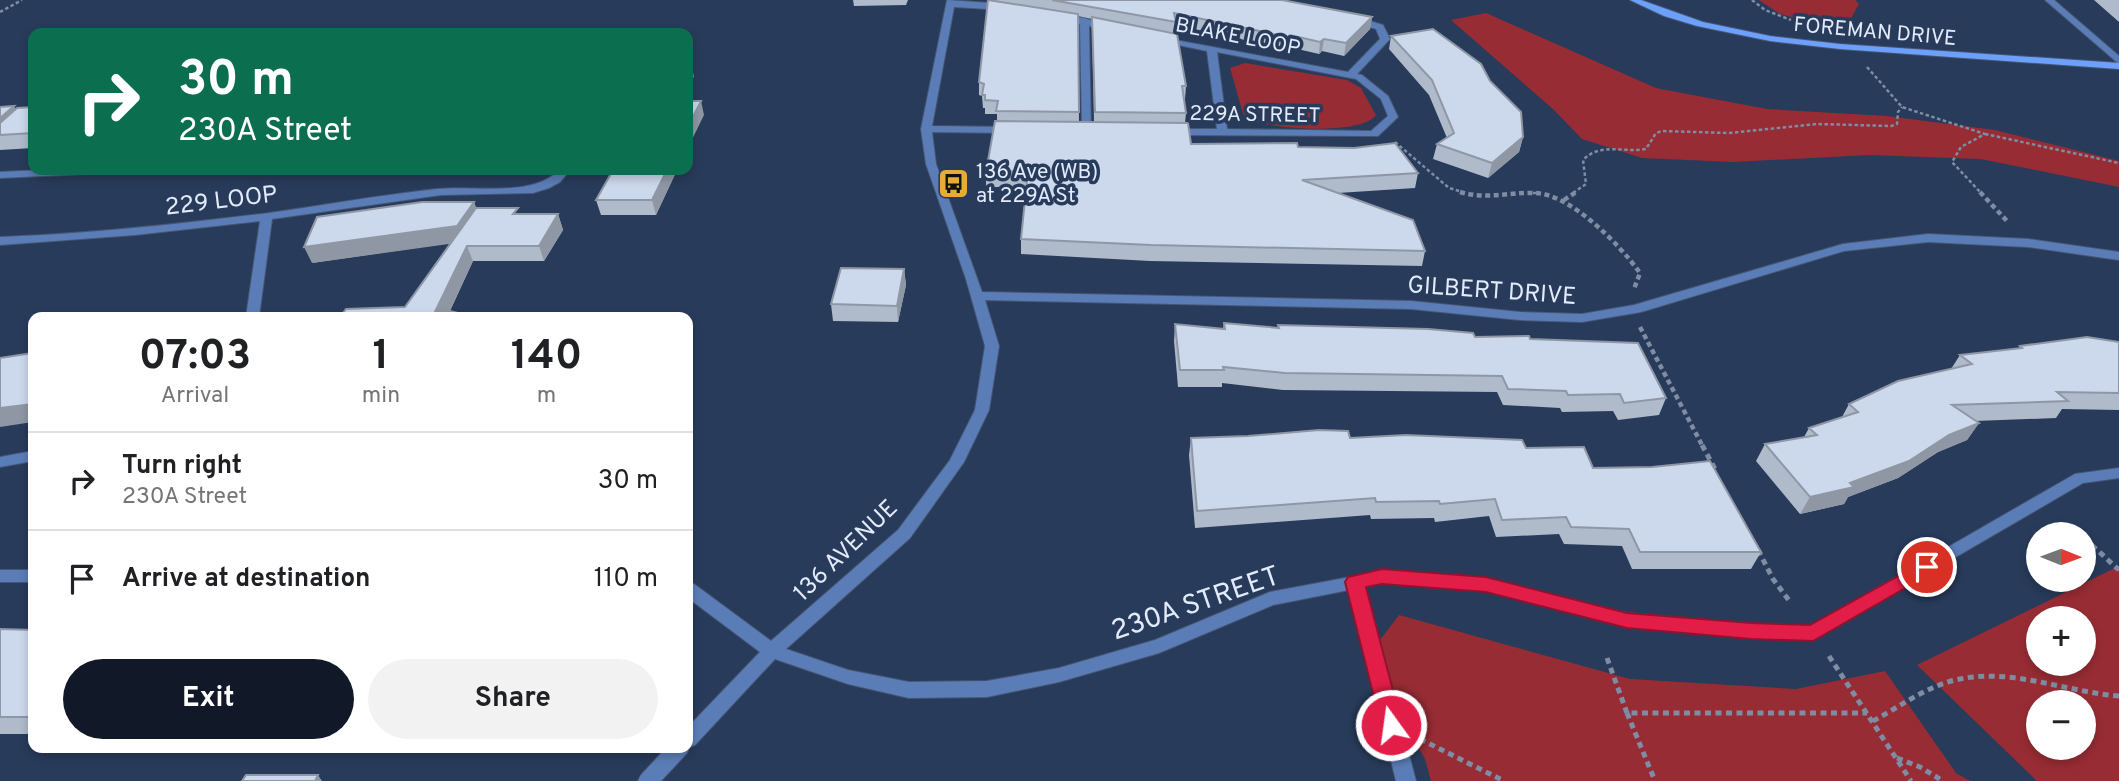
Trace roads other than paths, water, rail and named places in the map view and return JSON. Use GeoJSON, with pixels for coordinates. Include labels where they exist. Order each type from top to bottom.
{"type":"FeatureCollection","features":[{"type":"Feature","properties":{"kind":"street","name":"FOREMAN DRIVE"},"geometry":{"type":"LineString","coordinates":[[1634,0],[1700,25],[1756,37],[1854,48],[2119,64]]}},
{"type":"Feature","properties":{"kind":"street"},"geometry":{"type":"LineString","coordinates":[[2049,0],[2119,64]]}},
{"type":"Feature","properties":{"kind":"street"},"geometry":{"type":"LineString","coordinates":[[951,2],[1018,9]]}},
{"type":"Feature","properties":{"kind":"street","name":"136 AVENUE"},"geometry":{"type":"LineString","coordinates":[[693,734],[772,651],[904,534],[956,462],[982,410],[992,346],[931,164],[926,129],[951,2]]}},
{"type":"Feature","properties":{"kind":"street"},"geometry":{"type":"LineString","coordinates":[[1044,14],[1115,28]]}},
{"type":"Feature","properties":{"kind":"street"},"geometry":{"type":"LineString","coordinates":[[1342,17],[1380,27],[1385,39],[1350,76]]}},
{"type":"Feature","properties":{"kind":"street"},"geometry":{"type":"LineString","coordinates":[[1084,21],[1087,131]]}},
{"type":"Feature","properties":{"kind":"street","name":"BLAKE LOOP"},"geometry":{"type":"LineString","coordinates":[[1154,37],[1359,77],[1385,97],[1393,117],[1374,134]]}},
{"type":"Feature","properties":{"kind":"street"},"geometry":{"type":"LineString","coordinates":[[1212,50],[1222,132]]}},
{"type":"Feature","properties":{"kind":"street"},"geometry":{"type":"LineString","coordinates":[[926,129],[1023,130]]}},
{"type":"Feature","properties":{"kind":"street"},"geometry":{"type":"LineString","coordinates":[[1074,131],[1100,132]]}},
{"type":"Feature","properties":{"kind":"street","name":"229A STREET"},"geometry":{"type":"LineString","coordinates":[[1154,132],[1374,134]]}},
{"type":"Feature","properties":{"kind":"street"},"geometry":{"type":"LineString","coordinates":[[0,175],[28,174]]}},
{"type":"Feature","properties":{"kind":"street","name":"229 LOOP"},"geometry":{"type":"LineString","coordinates":[[0,241],[69,238],[465,190],[535,189],[550,184],[561,175]]}},
{"type":"Feature","properties":{"kind":"street"},"geometry":{"type":"LineString","coordinates":[[253,312],[267,216]]}},
{"type":"Feature","properties":{"kind":"street","name":"GILBERT DRIVE"},"geometry":{"type":"LineString","coordinates":[[977,296],[1411,305],[1520,316],[1581,318],[1636,309],[1843,248],[1928,238],[2028,243],[2119,256]]}},
{"type":"Feature","properties":{"kind":"street"},"geometry":{"type":"LineString","coordinates":[[0,462],[28,457]]}},
{"type":"Feature","properties":{"kind":"street","name":"230A STREET"},"geometry":{"type":"LineString","coordinates":[[693,593],[772,651],[848,677],[909,690],[987,689],[1059,676],[1158,646],[1270,599],[1382,577],[1486,585],[1627,620],[1751,631],[1813,633],[2080,478],[2119,473]]}},
{"type":"Feature","properties":{"kind":"street"},"geometry":{"type":"LineString","coordinates":[[0,576],[28,576]]}},
{"type":"Feature","properties":{"kind":"street"},"geometry":{"type":"LineString","coordinates":[[1355,582],[1406,781]]}},
{"type":"Feature","properties":{"kind":"street"},"geometry":{"type":"LineString","coordinates":[[648,781],[674,753]]}},
{"type":"Feature","properties":{"kind":"place","name":"136 Ave (WB) at 229A St"},"geometry":{"type":"Point","coordinates":[953,183]}}]}
